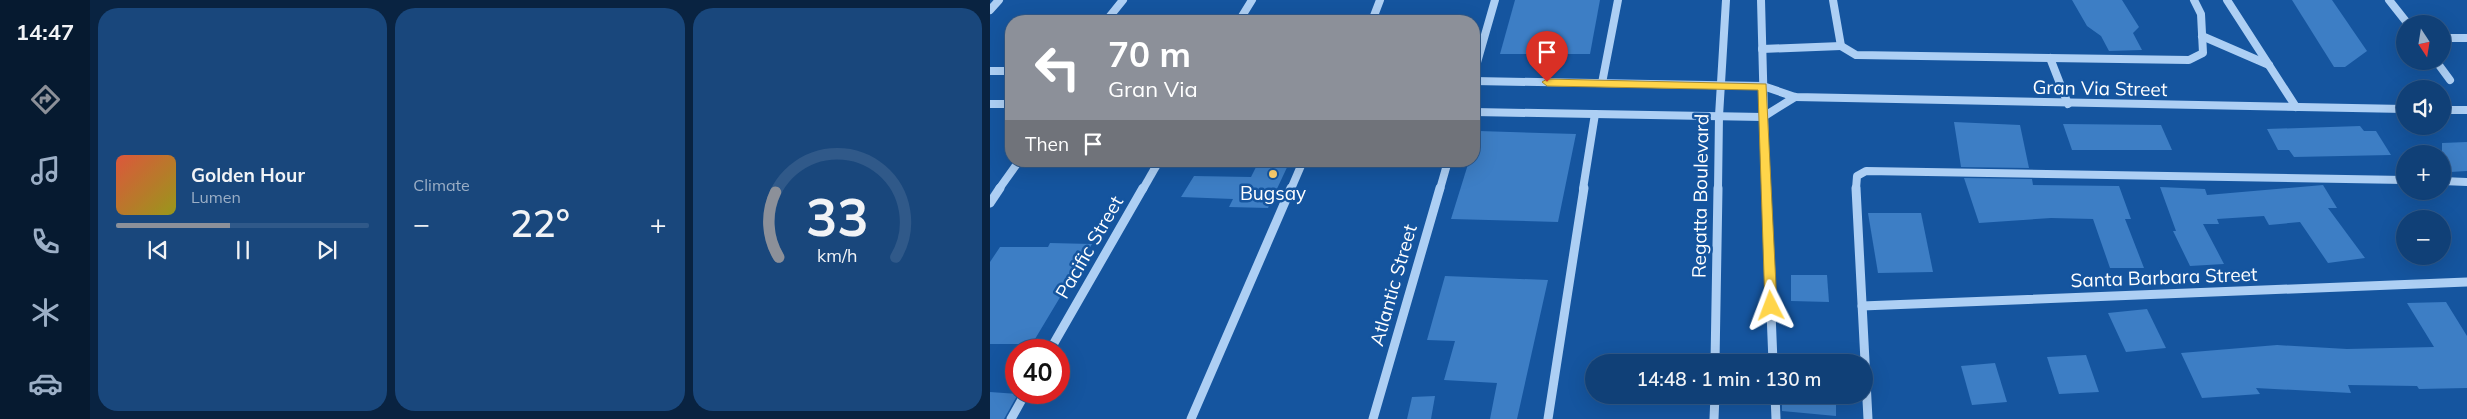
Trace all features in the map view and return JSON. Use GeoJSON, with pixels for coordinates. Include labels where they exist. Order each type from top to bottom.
{"type":"FeatureCollection","features":[{"type":"Feature","properties":{"kind":"street"},"geometry":{"type":"LineString","coordinates":[[990,10],[999,0]]}},
{"type":"Feature","properties":{"kind":"street"},"geometry":{"type":"LineString","coordinates":[[1111,15],[1123,0]]}},
{"type":"Feature","properties":{"kind":"street"},"geometry":{"type":"LineString","coordinates":[[1243,15],[1252,0]]}},
{"type":"Feature","properties":{"kind":"street"},"geometry":{"type":"LineString","coordinates":[[1374,15],[1380,0]]}},
{"type":"Feature","properties":{"kind":"street"},"geometry":{"type":"LineString","coordinates":[[1480,52],[1495,0]]}},
{"type":"Feature","properties":{"kind":"street"},"geometry":{"type":"LineString","coordinates":[[1602,83],[1618,0]]}},
{"type":"Feature","properties":{"kind":"street","name":"Regatta Boulevard"},"geometry":{"type":"LineString","coordinates":[[1715,354],[1719,116],[1726,0]]}},
{"type":"Feature","properties":{"kind":"street"},"geometry":{"type":"LineString","coordinates":[[1762,0],[1763,117],[1773,354]]}},
{"type":"Feature","properties":{"kind":"street"},"geometry":{"type":"LineString","coordinates":[[1833,0],[1841,46]]}},
{"type":"Feature","properties":{"kind":"street"},"geometry":{"type":"LineString","coordinates":[[1762,49],[1841,46],[1856,55],[2189,60],[2203,54],[2201,14],[2194,0]]}},
{"type":"Feature","properties":{"kind":"street"},"geometry":{"type":"LineString","coordinates":[[2227,0],[2296,107]]}},
{"type":"Feature","properties":{"kind":"street"},"geometry":{"type":"LineString","coordinates":[[2389,0],[2401,15]]}},
{"type":"Feature","properties":{"kind":"street"},"geometry":{"type":"LineString","coordinates":[[2202,36],[2269,66]]}},
{"type":"Feature","properties":{"kind":"street"},"geometry":{"type":"LineString","coordinates":[[2451,38],[2467,38]]}},
{"type":"Feature","properties":{"kind":"street"},"geometry":{"type":"LineString","coordinates":[[2050,58],[2068,104]]}},
{"type":"Feature","properties":{"kind":"street"},"geometry":{"type":"LineString","coordinates":[[2443,70],[2450,80]]}},
{"type":"Feature","properties":{"kind":"street"},"geometry":{"type":"LineString","coordinates":[[990,71],[1005,71]]}},
{"type":"Feature","properties":{"kind":"street"},"geometry":{"type":"LineString","coordinates":[[1480,80],[1763,86]]}},
{"type":"Feature","properties":{"kind":"street","name":"Gran Via Street"},"geometry":{"type":"LineString","coordinates":[[1763,86],[1795,97],[2068,104],[2396,109]]}},
{"type":"Feature","properties":{"kind":"street"},"geometry":{"type":"LineString","coordinates":[[1480,112],[1763,117],[1795,97]]}},
{"type":"Feature","properties":{"kind":"street"},"geometry":{"type":"LineString","coordinates":[[990,104],[1005,104]]}},
{"type":"Feature","properties":{"kind":"street"},"geometry":{"type":"LineString","coordinates":[[2451,110],[2467,110]]}},
{"type":"Feature","properties":{"kind":"street"},"geometry":{"type":"LineString","coordinates":[[1548,419],[1595,114]]}},
{"type":"Feature","properties":{"kind":"street"},"geometry":{"type":"LineString","coordinates":[[990,203],[1015,167]]}},
{"type":"Feature","properties":{"kind":"street","name":"Pacific Street"},"geometry":{"type":"LineString","coordinates":[[1056,339],[1156,167]]}},
{"type":"Feature","properties":{"kind":"street"},"geometry":{"type":"LineString","coordinates":[[1191,419],[1300,167]]}},
{"type":"Feature","properties":{"kind":"street","name":"Atlantic Street"},"geometry":{"type":"LineString","coordinates":[[1373,419],[1446,167]]}},
{"type":"Feature","properties":{"kind":"street"},"geometry":{"type":"LineString","coordinates":[[1868,419],[1856,184],[1857,176],[1866,171],[2396,180]]}},
{"type":"Feature","properties":{"kind":"street"},"geometry":{"type":"LineString","coordinates":[[2451,181],[2467,182]]}},
{"type":"Feature","properties":{"kind":"street","name":"Santa Barbara Street"},"geometry":{"type":"LineString","coordinates":[[1862,306],[2467,282]]}},
{"type":"Feature","properties":{"kind":"street"},"geometry":{"type":"LineString","coordinates":[[1011,419],[1019,404]]}},
{"type":"Feature","properties":{"kind":"street"},"geometry":{"type":"LineString","coordinates":[[1714,419],[1715,404]]}},
{"type":"Feature","properties":{"kind":"street"},"geometry":{"type":"LineString","coordinates":[[1775,404],[1776,419]]}},
{"type":"Feature","properties":{"kind":"building"},"geometry":{"type":"Polygon","coordinates":[[[1515,0],[1600,0],[1590,54],[1500,54],[1515,0]]]}},
{"type":"Feature","properties":{"kind":"building"},"geometry":{"type":"Polygon","coordinates":[[[2072,0],[2122,0],[2139,27],[2133,33],[2142,50],[2109,51],[2101,36],[2087,26],[2072,0]]]}},
{"type":"Feature","properties":{"kind":"building"},"geometry":{"type":"Polygon","coordinates":[[[2292,0],[2332,0],[2367,51],[2345,67],[2334,67],[2292,0]]]}},
{"type":"Feature","properties":{"kind":"building"},"geometry":{"type":"Polygon","coordinates":[[[1954,122],[2020,125],[2029,168],[1961,167],[1954,122]]]}},
{"type":"Feature","properties":{"kind":"building"},"geometry":{"type":"Polygon","coordinates":[[[2063,124],[2161,125],[2172,150],[2072,150],[2063,124]]]}},
{"type":"Feature","properties":{"kind":"building"},"geometry":{"type":"Polygon","coordinates":[[[2360,126],[2364,131],[2376,131],[2391,155],[2294,157],[2289,150],[2278,150],[2267,129],[2360,126]]]}},
{"type":"Feature","properties":{"kind":"building"},"geometry":{"type":"Polygon","coordinates":[[[1480,131],[1576,134],[1558,222],[1451,219],[1467,167],[1480,167],[1480,131]]]}},
{"type":"Feature","properties":{"kind":"building"},"geometry":{"type":"Polygon","coordinates":[[[2467,142],[2467,171],[2451,172],[2451,145],[2442,145],[2442,143],[2467,142]]]}},
{"type":"Feature","properties":{"kind":"building"},"geometry":{"type":"Polygon","coordinates":[[[1256,167],[1287,167],[1268,208],[1229,207],[1233,199],[1181,197],[1194,176],[1251,177],[1256,167]]]}},
{"type":"Feature","properties":{"kind":"building"},"geometry":{"type":"Polygon","coordinates":[[[1964,178],[2032,179],[2033,185],[2119,186],[2131,219],[2125,219],[2144,268],[2110,268],[2093,219],[2051,218],[1979,223],[1964,178]]]}},
{"type":"Feature","properties":{"kind":"building"},"geometry":{"type":"Polygon","coordinates":[[[2323,185],[2337,208],[2328,208],[2365,258],[2328,263],[2300,222],[2269,225],[2264,216],[2217,219],[2219,224],[2203,224],[2224,264],[2190,266],[2173,231],[2176,231],[2160,187],[2205,189],[2207,195],[2323,185]]]}},
{"type":"Feature","properties":{"kind":"building"},"geometry":{"type":"Polygon","coordinates":[[[1868,213],[1921,213],[1933,272],[1878,273],[1868,213]]]}},
{"type":"Feature","properties":{"kind":"building"},"geometry":{"type":"Polygon","coordinates":[[[1050,243],[1092,244],[1035,339],[1005,339],[1005,344],[990,344],[990,262],[1000,247],[1048,247],[1050,243]]]}},
{"type":"Feature","properties":{"kind":"building"},"geometry":{"type":"Polygon","coordinates":[[[1791,275],[1827,275],[1829,302],[1791,301],[1791,275]]]}},
{"type":"Feature","properties":{"kind":"building"},"geometry":{"type":"Polygon","coordinates":[[[1445,276],[1548,280],[1517,419],[1490,419],[1497,383],[1444,380],[1455,341],[1427,340],[1445,276]]]}},
{"type":"Feature","properties":{"kind":"building"},"geometry":{"type":"Polygon","coordinates":[[[2446,302],[2467,336],[2467,388],[2419,389],[2417,386],[2348,385],[2351,393],[2256,388],[2260,394],[2202,398],[2181,353],[2277,345],[2347,349],[2434,347],[2407,303],[2446,302]]]}},
{"type":"Feature","properties":{"kind":"building"},"geometry":{"type":"Polygon","coordinates":[[[2147,309],[2166,348],[2126,352],[2108,313],[2147,309]]]}},
{"type":"Feature","properties":{"kind":"building"},"geometry":{"type":"Polygon","coordinates":[[[2086,355],[2099,392],[2059,394],[2047,357],[2086,355]]]}},
{"type":"Feature","properties":{"kind":"building"},"geometry":{"type":"Polygon","coordinates":[[[1995,363],[2007,402],[1972,405],[1961,366],[1995,363]]]}},
{"type":"Feature","properties":{"kind":"building"},"geometry":{"type":"Polygon","coordinates":[[[990,392],[1005,393],[1005,404],[1012,404],[1004,419],[990,419],[990,392]]]}},
{"type":"Feature","properties":{"kind":"building"},"geometry":{"type":"Polygon","coordinates":[[[1435,396],[1431,419],[1407,419],[1412,397],[1435,396]]]}},
{"type":"Feature","properties":{"kind":"building"},"geometry":{"type":"Polygon","coordinates":[[[1782,404],[1836,404],[1836,416],[1782,411],[1782,404]]]}},
{"type":"Feature","properties":{"kind":"place","name":"Bugsay"},"geometry":{"type":"Point","coordinates":[1273,174]}},
{"type":"Feature","properties":{"kind":"route"},"geometry":{"type":"LineString","coordinates":[[1547,82],[1763,86],[1771,306]]}}]}
